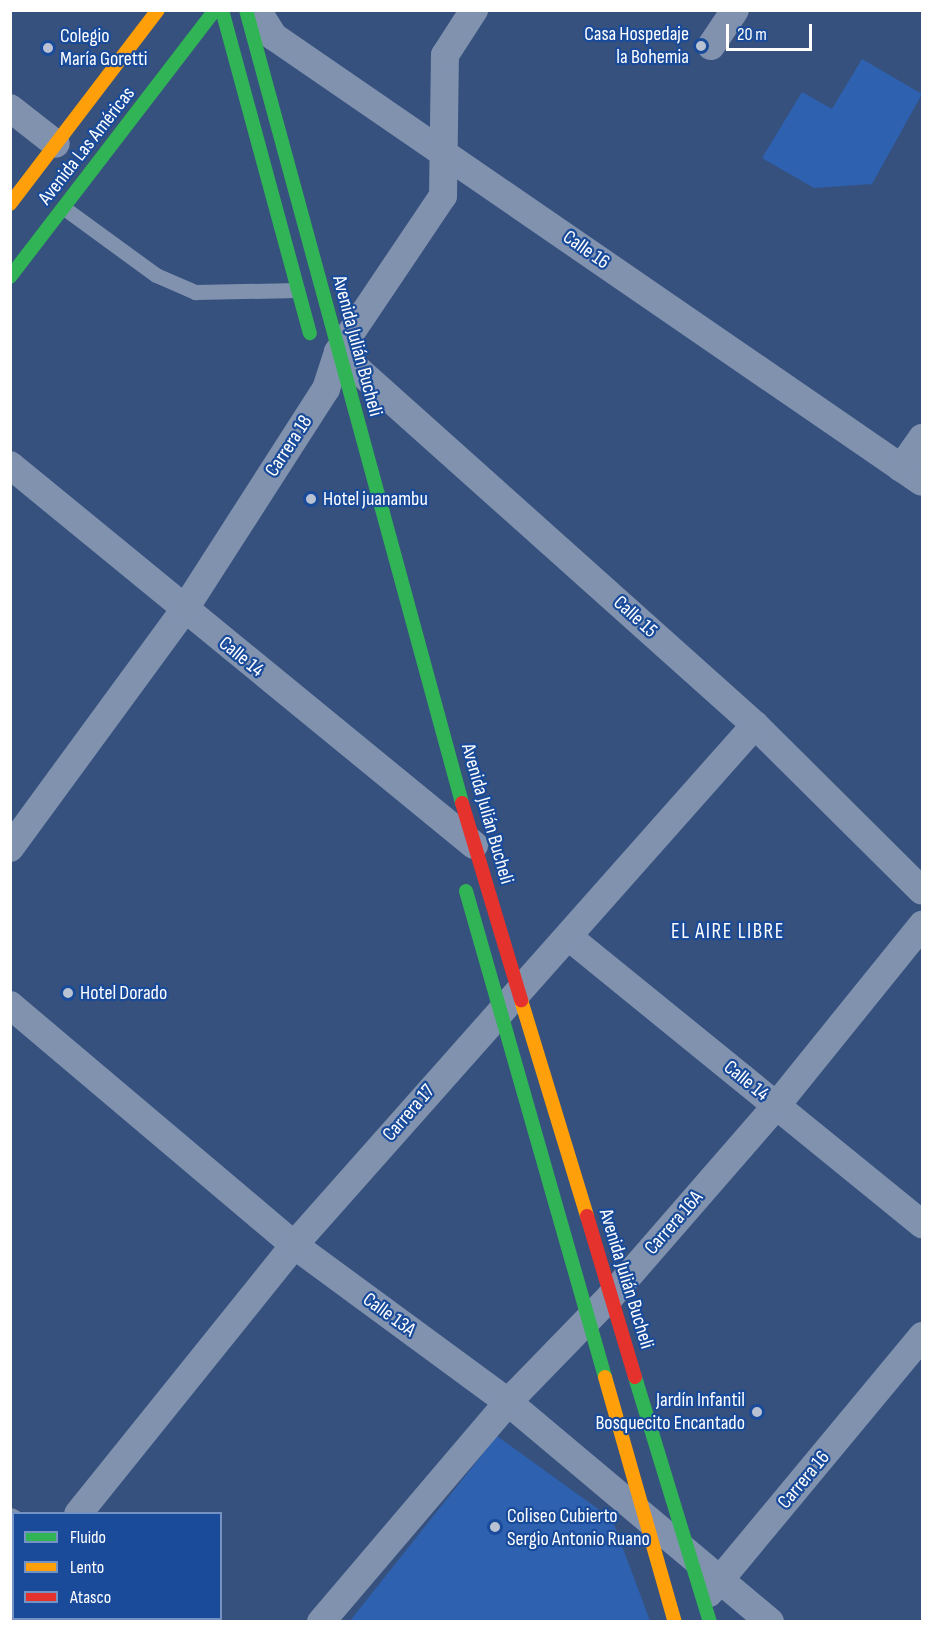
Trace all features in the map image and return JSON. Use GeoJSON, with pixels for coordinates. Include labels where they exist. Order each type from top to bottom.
{"type":"FeatureCollection","features":[{"type":"Feature","properties":{"kind":"street","name":"Avenida Las Américas"},"geometry":{"type":"LineString","coordinates":[[10,204],[158,10]]}},
{"type":"Feature","properties":{"kind":"street","name":"Avenida Las Américas"},"geometry":{"type":"LineString","coordinates":[[10,277],[215,10]]}},
{"type":"Feature","properties":{"kind":"street","name":"Avenida Julián Bucheli"},"geometry":{"type":"LineString","coordinates":[[222,10],[297,290],[323,351]]}},
{"type":"Feature","properties":{"kind":"street","name":"Avenida Julián Bucheli"},"geometry":{"type":"LineString","coordinates":[[246,10],[323,351],[459,840]]}},
{"type":"Feature","properties":{"kind":"street","name":"Calle 16"},"geometry":{"type":"LineString","coordinates":[[257,10],[273,36],[912,475]]}},
{"type":"Feature","properties":{"kind":"street","name":"Carrera 18"},"geometry":{"type":"LineString","coordinates":[[10,848],[184,610],[330,400],[323,351],[443,196],[441,150],[445,55],[474,10]]}},
{"type":"Feature","properties":{"kind":"street"},"geometry":{"type":"LineString","coordinates":[[711,46],[735,10]]}},
{"type":"Feature","properties":{"kind":"street"},"geometry":{"type":"LineString","coordinates":[[10,108],[56,144]]}},
{"type":"Feature","properties":{"kind":"street","name":"Calle 15"},"geometry":{"type":"LineString","coordinates":[[323,351],[755,725],[922,891]]}},
{"type":"Feature","properties":{"kind":"street"},"geometry":{"type":"LineString","coordinates":[[912,475],[922,438]]}},
{"type":"Feature","properties":{"kind":"street","name":"Calle 14"},"geometry":{"type":"LineString","coordinates":[[10,465],[459,840]]}},
{"type":"Feature","properties":{"kind":"street","name":"Carrera 17"},"geometry":{"type":"LineString","coordinates":[[80,1512],[294,1245],[498,1013],[570,938],[755,725]]}},
{"type":"Feature","properties":{"kind":"street","name":"Avenida Julián Bucheli"},"geometry":{"type":"LineString","coordinates":[[439,791],[518,992],[610,1297],[693,1558]]}},
{"type":"Feature","properties":{"kind":"street","name":"Avenida Julián Bucheli"},"geometry":{"type":"LineString","coordinates":[[460,870],[498,1013],[585,1317],[650,1523],[675,1622]]}},
{"type":"Feature","properties":{"kind":"street","name":"Carrera 16A"},"geometry":{"type":"LineString","coordinates":[[321,1622],[508,1402],[585,1317],[610,1297],[776,1106],[922,925]]}},
{"type":"Feature","properties":{"kind":"street","name":"Calle 14"},"geometry":{"type":"LineString","coordinates":[[570,938],[922,1224]]}},
{"type":"Feature","properties":{"kind":"street","name":"Calle 13A"},"geometry":{"type":"LineString","coordinates":[[10,1005],[294,1245],[508,1402],[693,1558],[712,1600],[770,1622]]}},
{"type":"Feature","properties":{"kind":"street","name":"Carrera 16"},"geometry":{"type":"LineString","coordinates":[[684,1622],[712,1600],[922,1336]]}},
{"type":"Feature","properties":{"kind":"lane"},"geometry":{"type":"LineString","coordinates":[[64,208],[156,276],[195,292],[297,290]]}},
{"type":"Feature","properties":{"kind":"shaded area"},"geometry":{"type":"Polygon","coordinates":[[[862,59],[922,94],[872,184],[814,188],[762,158],[802,92],[832,109],[862,59]]]}},
{"type":"Feature","properties":{"kind":"shaded area","name":"Coliseo Cubierto Sergio Antonio Ruano"},"geometry":{"type":"Polygon","coordinates":[[[497,1436],[612,1519],[650,1621],[349,1622],[497,1436]]]}},
{"type":"Feature","properties":{"kind":"traffic: fast"},"geometry":{"type":"LineString","coordinates":[[10,277],[215,10]]}},
{"type":"Feature","properties":{"kind":"traffic: fast"},"geometry":{"type":"LineString","coordinates":[[222,10],[310,333]]}},
{"type":"Feature","properties":{"kind":"traffic: fast"},"geometry":{"type":"LineString","coordinates":[[246,10],[462,803]]}},
{"type":"Feature","properties":{"kind":"traffic: fast"},"geometry":{"type":"LineString","coordinates":[[466,891],[605,1377]]}},
{"type":"Feature","properties":{"kind":"traffic: fast"},"geometry":{"type":"LineString","coordinates":[[635,1377],[710,1622]]}},
{"type":"Feature","properties":{"kind":"traffic: slow"},"geometry":{"type":"LineString","coordinates":[[10,204],[158,10]]}},
{"type":"Feature","properties":{"kind":"traffic: slow"},"geometry":{"type":"LineString","coordinates":[[521,1000],[587,1216]]}},
{"type":"Feature","properties":{"kind":"traffic: slow"},"geometry":{"type":"LineString","coordinates":[[605,1377],[675,1622]]}},
{"type":"Feature","properties":{"kind":"traffic: jam"},"geometry":{"type":"LineString","coordinates":[[462,803],[521,1000]]}},
{"type":"Feature","properties":{"kind":"traffic: jam"},"geometry":{"type":"LineString","coordinates":[[587,1216],[635,1377]]}},
{"type":"Feature","properties":{"kind":"place","name":"Casa Hospedaje la Bohemia"},"geometry":{"type":"Point","coordinates":[701,46]}},
{"type":"Feature","properties":{"kind":"place","name":"Colegio María Goretti"},"geometry":{"type":"Point","coordinates":[48,48]}},
{"type":"Feature","properties":{"kind":"place","name":"Hotel juanambu"},"geometry":{"type":"Point","coordinates":[311,499]}},
{"type":"Feature","properties":{"kind":"place","name":"Hotel Dorado"},"geometry":{"type":"Point","coordinates":[68,993]}},
{"type":"Feature","properties":{"kind":"place","name":"Jardín Infantil Bosquecito Encantado"},"geometry":{"type":"Point","coordinates":[757,1412]}},
{"type":"Feature","properties":{"kind":"place","name":"Coliseo Cubierto Sergio Antonio Ruano"},"geometry":{"type":"Point","coordinates":[495,1527]}},
{"type":"Feature","properties":{"kind":"district","name":"EL AIRE LIBRE"},"geometry":{"type":"Point","coordinates":[728,932]}}]}
